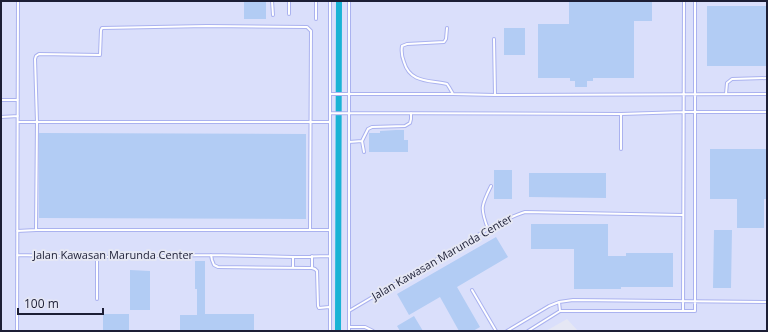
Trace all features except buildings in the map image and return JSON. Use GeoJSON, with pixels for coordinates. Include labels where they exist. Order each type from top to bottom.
{"type":"FeatureCollection","features":[{"type":"Feature","properties":{"kind":"lane"},"geometry":{"type":"LineString","coordinates":[[17,331],[18,1]]}},
{"type":"Feature","properties":{"kind":"lane"},"geometry":{"type":"LineString","coordinates":[[272,1],[273,14]]}},
{"type":"Feature","properties":{"kind":"lane"},"geometry":{"type":"LineString","coordinates":[[289,1],[289,14]]}},
{"type":"Feature","properties":{"kind":"lane"},"geometry":{"type":"LineString","coordinates":[[316,1],[316,19]]}},
{"type":"Feature","properties":{"kind":"lane"},"geometry":{"type":"LineString","coordinates":[[330,1],[330,331]]}},
{"type":"Feature","properties":{"kind":"lane"},"geometry":{"type":"LineString","coordinates":[[349,1],[349,331]]}},
{"type":"Feature","properties":{"kind":"lane"},"geometry":{"type":"LineString","coordinates":[[683,311],[684,1]]}},
{"type":"Feature","properties":{"kind":"lane"},"geometry":{"type":"LineString","coordinates":[[528,331],[560,311],[695,311],[695,1]]}},
{"type":"Feature","properties":{"kind":"lane"},"geometry":{"type":"LineString","coordinates":[[36,230],[36,56],[39,54],[100,55],[102,28],[207,26],[307,27],[311,31],[310,230]]}},
{"type":"Feature","properties":{"kind":"lane"},"geometry":{"type":"LineString","coordinates":[[447,28],[446,39],[444,42],[407,44],[402,46],[401,55],[409,73],[415,77],[427,81],[447,84],[452,94]]}},
{"type":"Feature","properties":{"kind":"lane"},"geometry":{"type":"LineString","coordinates":[[494,39],[495,95]]}},
{"type":"Feature","properties":{"kind":"lane"},"geometry":{"type":"LineString","coordinates":[[726,94],[727,83],[732,79],[767,78]]}},
{"type":"Feature","properties":{"kind":"lane"},"geometry":{"type":"LineString","coordinates":[[331,94],[767,94]]}},
{"type":"Feature","properties":{"kind":"lane"},"geometry":{"type":"LineString","coordinates":[[1,100],[18,100]]}},
{"type":"Feature","properties":{"kind":"lane"},"geometry":{"type":"LineString","coordinates":[[331,112],[621,114],[767,112]]}},
{"type":"Feature","properties":{"kind":"lane"},"geometry":{"type":"LineString","coordinates":[[364,152],[362,141],[368,129],[372,127],[405,126],[410,123],[411,112]]}},
{"type":"Feature","properties":{"kind":"lane"},"geometry":{"type":"LineString","coordinates":[[621,114],[621,149]]}},
{"type":"Feature","properties":{"kind":"lane"},"geometry":{"type":"LineString","coordinates":[[1,117],[18,116]]}},
{"type":"Feature","properties":{"kind":"lane"},"geometry":{"type":"LineString","coordinates":[[18,122],[330,122]]}},
{"type":"Feature","properties":{"kind":"lane"},"geometry":{"type":"LineString","coordinates":[[349,142],[362,141]]}},
{"type":"Feature","properties":{"kind":"lane"},"geometry":{"type":"LineString","coordinates":[[488,229],[483,217],[482,204],[491,186]]}},
{"type":"Feature","properties":{"kind":"lane","name":"Jalan Kawasan Marunda Center"},"geometry":{"type":"LineString","coordinates":[[349,311],[488,229],[510,217],[526,212],[683,215]]}},
{"type":"Feature","properties":{"kind":"lane"},"geometry":{"type":"LineString","coordinates":[[17,231],[330,230]]}},
{"type":"Feature","properties":{"kind":"lane"},"geometry":{"type":"LineString","coordinates":[[211,255],[214,265],[218,267],[315,269],[318,306],[319,308],[330,308]]}},
{"type":"Feature","properties":{"kind":"lane","name":"Jalan Kawasan Marunda Center"},"geometry":{"type":"LineString","coordinates":[[17,256],[330,256]]}},
{"type":"Feature","properties":{"kind":"lane"},"geometry":{"type":"LineString","coordinates":[[293,256],[293,268]]}},
{"type":"Feature","properties":{"kind":"lane"},"geometry":{"type":"LineString","coordinates":[[312,256],[312,268]]}},
{"type":"Feature","properties":{"kind":"lane"},"geometry":{"type":"LineString","coordinates":[[97,257],[97,299]]}},
{"type":"Feature","properties":{"kind":"lane"},"geometry":{"type":"LineString","coordinates":[[472,290],[496,331]]}},
{"type":"Feature","properties":{"kind":"lane"},"geometry":{"type":"LineString","coordinates":[[507,331],[549,306],[559,302],[573,300],[767,302]]}},
{"type":"Feature","properties":{"kind":"lane"},"geometry":{"type":"LineString","coordinates":[[559,302],[560,311]]}},
{"type":"Feature","properties":{"kind":"lane"},"geometry":{"type":"LineString","coordinates":[[349,327],[365,327],[373,331]]}},
{"type":"Feature","properties":{"kind":"shaded area"},"geometry":{"type":"Polygon","coordinates":[[[1,1],[767,1],[767,331],[578,331],[567,319],[546,331],[1,331],[1,1]]]}},
{"type":"Feature","properties":{"kind":"waterway"},"geometry":{"type":"LineString","coordinates":[[338,331],[339,1]]}}]}
